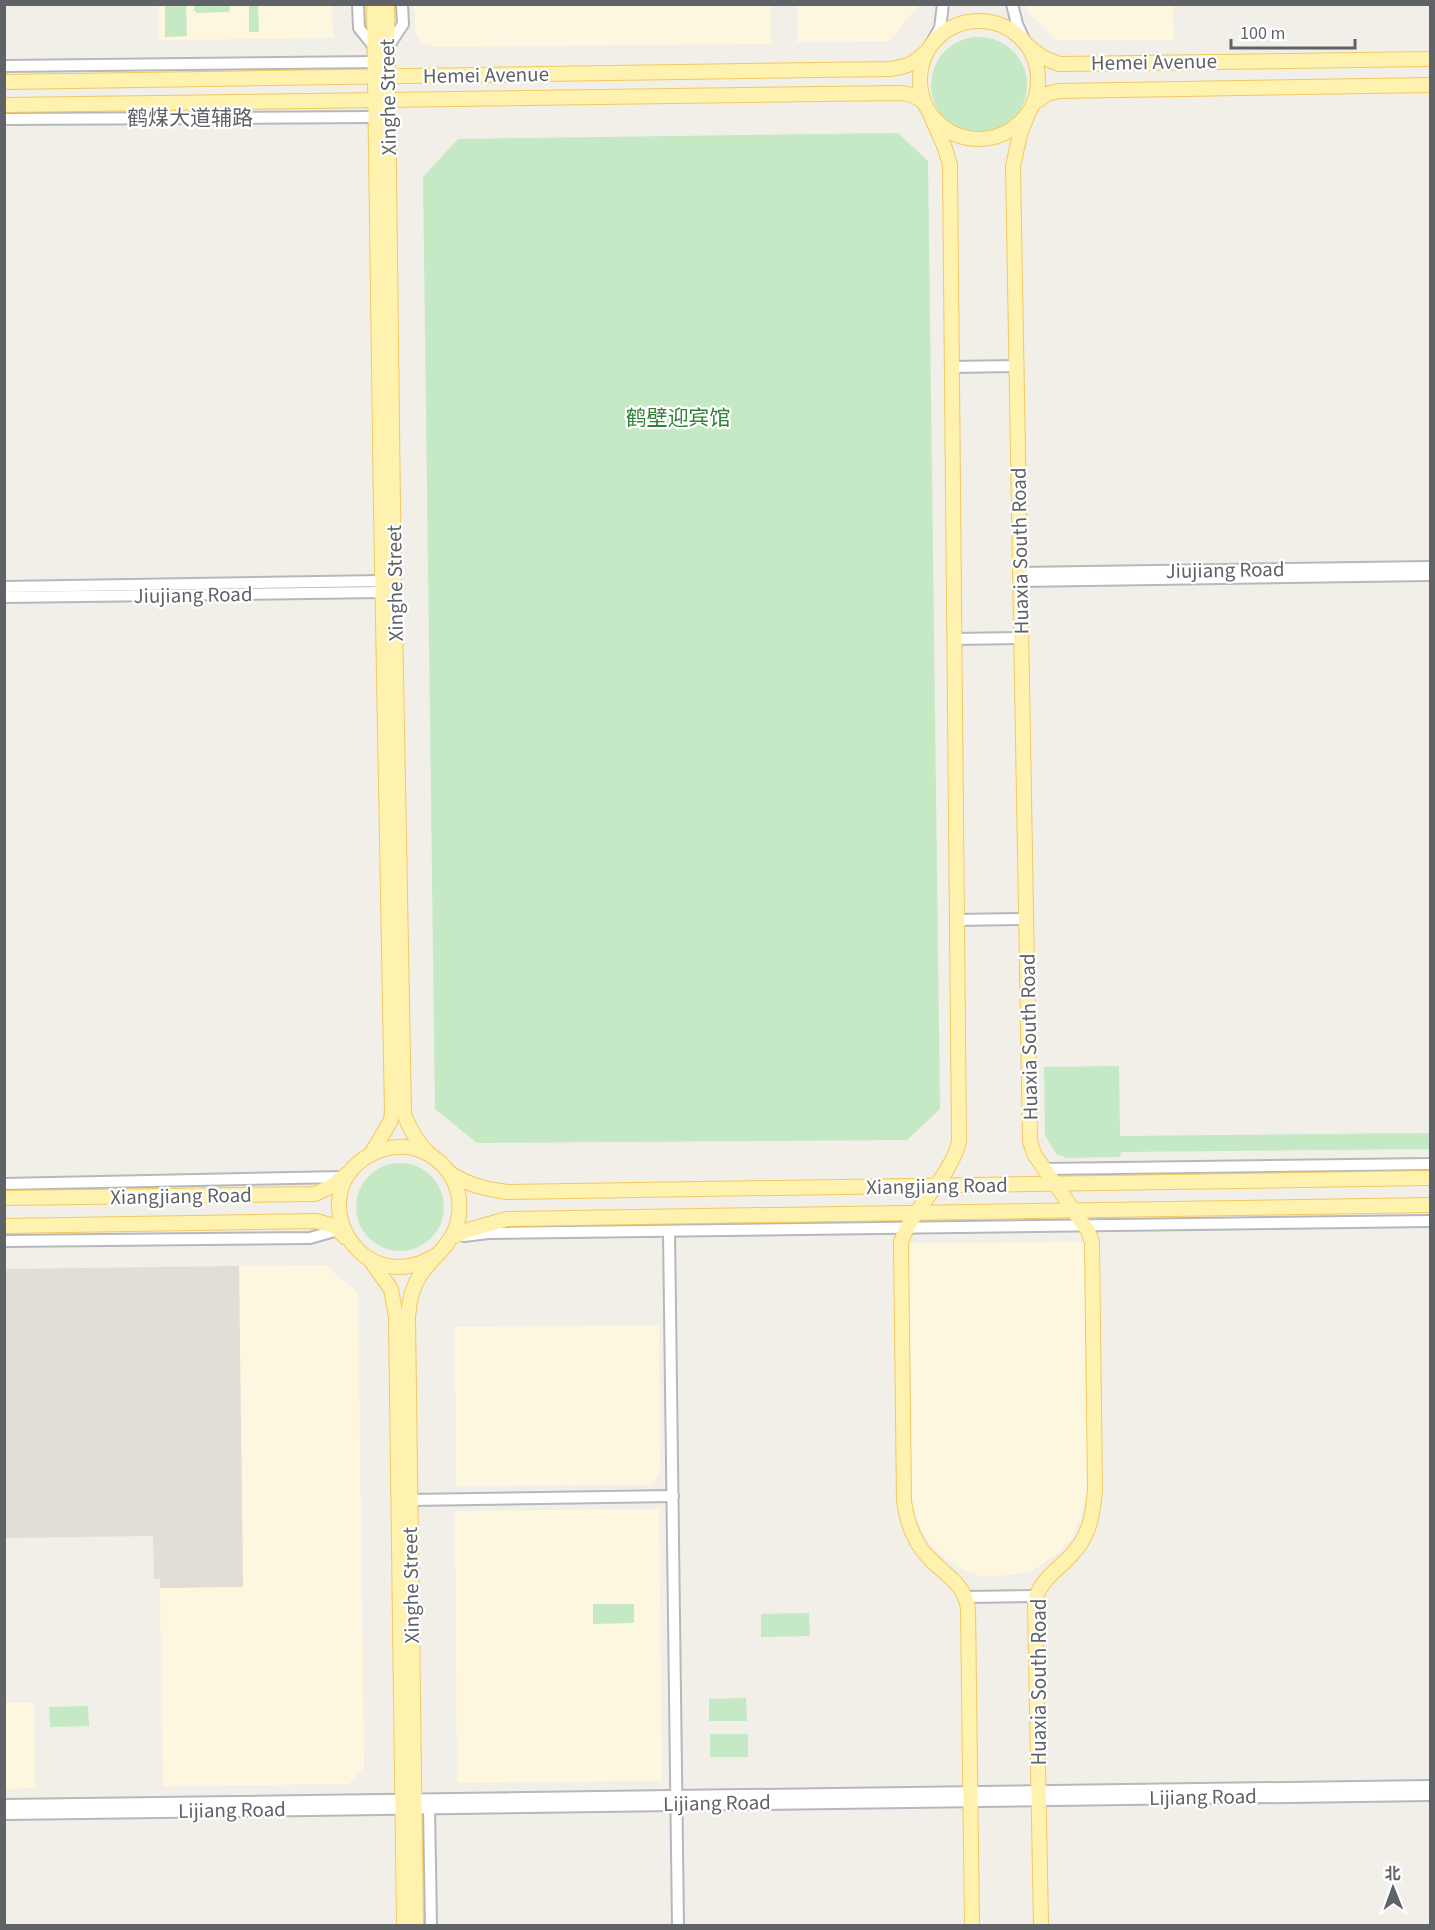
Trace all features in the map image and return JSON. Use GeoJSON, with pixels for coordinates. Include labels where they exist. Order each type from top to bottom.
{"type":"FeatureCollection","features":[{"type":"Feature","properties":{"kind":"main road","name":"Xinghe Street"},"geometry":{"type":"LineString","coordinates":[[374,4],[382,76],[405,1114],[409,1129],[429,1155]]}},
{"type":"Feature","properties":{"kind":"main road","name":"Xinghe Street"},"geometry":{"type":"LineString","coordinates":[[379,52],[387,4]]}},
{"type":"Feature","properties":{"kind":"main road","name":"Hemei Avenue"},"geometry":{"type":"LineString","coordinates":[[4,82],[889,69],[904,68],[912,64],[938,36],[954,26],[981,21],[990,21],[1007,27],[1042,57],[1059,64],[1431,59]]}},
{"type":"Feature","properties":{"kind":"main road","name":"Hemei Avenue"},"geometry":{"type":"LineString","coordinates":[[1027,45],[1038,73],[1032,107]]}},
{"type":"Feature","properties":{"kind":"main road","name":"Hemei Avenue"},"geometry":{"type":"LineString","coordinates":[[928,48],[919,82],[923,101],[931,116],[958,136],[978,140],[1007,132],[1023,120],[1032,107],[1047,94],[1059,91],[1431,85]]}},
{"type":"Feature","properties":{"kind":"main road","name":"Hemei Avenue"},"geometry":{"type":"LineString","coordinates":[[4,105],[901,93],[912,95],[923,101]]}},
{"type":"Feature","properties":{"kind":"main road","name":"Xinghe Street"},"geometry":{"type":"LineString","coordinates":[[371,1154],[390,1122],[392,1114],[376,117],[382,100]]}},
{"type":"Feature","properties":{"kind":"main road","name":"Huaxia South Road"},"geometry":{"type":"LineString","coordinates":[[1032,107],[1020,134],[1013,166],[1030,1141],[1034,1154],[1074,1210],[1092,1242],[1095,1490],[1094,1509],[1087,1531],[1078,1548],[1047,1578],[1036,1596],[1041,1926]]}},
{"type":"Feature","properties":{"kind":"main road"},"geometry":{"type":"LineString","coordinates":[[931,116],[950,165],[959,1142],[956,1153],[901,1242],[904,1501],[906,1515],[918,1544],[931,1560],[960,1586],[966,1597],[968,1608],[972,1926]]}},
{"type":"Feature","properties":{"kind":"main road"},"geometry":{"type":"LineString","coordinates":[[396,1147],[413,1148],[429,1155],[448,1172],[457,1188],[460,1206],[458,1224],[452,1237],[438,1254],[422,1263],[404,1267],[386,1265],[369,1259],[349,1240],[342,1223],[339,1205],[347,1174],[371,1154],[396,1147]]}},
{"type":"Feature","properties":{"kind":"main road","name":"Xiangjiang Road"},"geometry":{"type":"LineString","coordinates":[[448,1172],[464,1183],[507,1192],[1431,1178]]}},
{"type":"Feature","properties":{"kind":"main road","name":"Xiangjiang Road"},"geometry":{"type":"LineString","coordinates":[[4,1198],[315,1194],[330,1187],[347,1174]]}},
{"type":"Feature","properties":{"kind":"main road","name":"Xiangjiang Road"},"geometry":{"type":"LineString","coordinates":[[452,1237],[507,1219],[1431,1205]]}},
{"type":"Feature","properties":{"kind":"main road","name":"Xiangjiang Road"},"geometry":{"type":"LineString","coordinates":[[4,1226],[316,1221],[334,1226],[349,1240]]}},
{"type":"Feature","properties":{"kind":"main road","name":"Xinghe Street"},"geometry":{"type":"LineString","coordinates":[[404,1926],[408,1803],[410,1500],[408,1317],[409,1302],[414,1287],[421,1274],[438,1254]]}},
{"type":"Feature","properties":{"kind":"main road","name":"Xinghe Street"},"geometry":{"type":"LineString","coordinates":[[369,1259],[391,1290],[396,1317],[408,1803],[416,1926]]}},
{"type":"Feature","properties":{"kind":"street"},"geometry":{"type":"LineString","coordinates":[[358,4],[358,28],[379,52]]}},
{"type":"Feature","properties":{"kind":"street"},"geometry":{"type":"LineString","coordinates":[[4,66],[379,52],[403,24],[402,4]]}},
{"type":"Feature","properties":{"kind":"street"},"geometry":{"type":"LineString","coordinates":[[928,48],[940,28],[943,4]]}},
{"type":"Feature","properties":{"kind":"street"},"geometry":{"type":"LineString","coordinates":[[1012,4],[1017,24],[1027,45]]}},
{"type":"Feature","properties":{"kind":"street","name":"鹤煤大道辅路"},"geometry":{"type":"LineString","coordinates":[[4,119],[376,117]]}},
{"type":"Feature","properties":{"kind":"street"},"geometry":{"type":"LineString","coordinates":[[952,367],[1016,366]]}},
{"type":"Feature","properties":{"kind":"street","name":"Jiujiang Road"},"geometry":{"type":"LineString","coordinates":[[1020,577],[1431,567]]}},
{"type":"Feature","properties":{"kind":"street","name":"Jiujiang Road"},"geometry":{"type":"LineString","coordinates":[[1020,577],[1431,575]]}},
{"type":"Feature","properties":{"kind":"street","name":"Jiujiang Road"},"geometry":{"type":"LineString","coordinates":[[4,587],[382,587]]}},
{"type":"Feature","properties":{"kind":"street","name":"Jiujiang Road"},"geometry":{"type":"LineString","coordinates":[[4,597],[382,587]]}},
{"type":"Feature","properties":{"kind":"street"},"geometry":{"type":"LineString","coordinates":[[954,639],[1021,638]]}},
{"type":"Feature","properties":{"kind":"street"},"geometry":{"type":"LineString","coordinates":[[957,920],[1026,919]]}},
{"type":"Feature","properties":{"kind":"street"},"geometry":{"type":"LineString","coordinates":[[1044,1169],[1431,1164]]}},
{"type":"Feature","properties":{"kind":"street"},"geometry":{"type":"LineString","coordinates":[[4,1184],[347,1174]]}},
{"type":"Feature","properties":{"kind":"street"},"geometry":{"type":"LineString","coordinates":[[452,1237],[488,1233],[1431,1221]]}},
{"type":"Feature","properties":{"kind":"street"},"geometry":{"type":"LineString","coordinates":[[4,1241],[310,1238],[338,1230]]}},
{"type":"Feature","properties":{"kind":"street"},"geometry":{"type":"LineString","coordinates":[[669,1231],[678,1926]]}},
{"type":"Feature","properties":{"kind":"street"},"geometry":{"type":"LineString","coordinates":[[410,1500],[673,1496]]}},
{"type":"Feature","properties":{"kind":"street"},"geometry":{"type":"LineString","coordinates":[[966,1597],[1036,1596]]}},
{"type":"Feature","properties":{"kind":"street","name":"Lijiang Road"},"geometry":{"type":"LineString","coordinates":[[4,1805],[970,1796],[1431,1786]]}},
{"type":"Feature","properties":{"kind":"street","name":"Lijiang Road"},"geometry":{"type":"LineString","coordinates":[[1039,1795],[1431,1795]]}},
{"type":"Feature","properties":{"kind":"street","name":"Lijiang Road"},"geometry":{"type":"LineString","coordinates":[[4,1814],[408,1803],[429,1808],[676,1799]]}},
{"type":"Feature","properties":{"kind":"street"},"geometry":{"type":"LineString","coordinates":[[429,1808],[431,1926]]}},
{"type":"Feature","properties":{"kind":"shaded area"},"geometry":{"type":"Polygon","coordinates":[[[797,4],[919,5],[889,41],[797,42],[797,4]]]}},
{"type":"Feature","properties":{"kind":"shaded area"},"geometry":{"type":"Polygon","coordinates":[[[159,5],[332,5],[333,38],[159,40],[159,5]]]}},
{"type":"Feature","properties":{"kind":"shaded area"},"geometry":{"type":"Polygon","coordinates":[[[414,5],[771,5],[771,44],[435,47],[422,43],[417,36],[414,5]]]}},
{"type":"Feature","properties":{"kind":"shaded area"},"geometry":{"type":"Polygon","coordinates":[[[1027,5],[1173,5],[1174,40],[1057,40],[1027,11],[1027,5]]]}},
{"type":"Feature","properties":{"kind":"shaded area"},"geometry":{"type":"Polygon","coordinates":[[[1087,1242],[1088,1496],[1070,1540],[1056,1555],[1033,1570],[1012,1575],[981,1576],[964,1570],[946,1559],[932,1546],[920,1529],[910,1497],[908,1243],[1087,1242]]]}},
{"type":"Feature","properties":{"kind":"shaded area"},"geometry":{"type":"Polygon","coordinates":[[[326,1265],[358,1293],[364,1767],[349,1784],[163,1786],[160,1588],[243,1586],[239,1266],[326,1265]]]}},
{"type":"Feature","properties":{"kind":"shaded area"},"geometry":{"type":"Polygon","coordinates":[[[239,1266],[243,1587],[160,1588],[160,1579],[154,1579],[153,1536],[5,1538],[5,1269],[239,1266]]]}},
{"type":"Feature","properties":{"kind":"shaded area"},"geometry":{"type":"Polygon","coordinates":[[[659,1325],[660,1467],[658,1476],[652,1485],[456,1486],[455,1327],[659,1325]]]}},
{"type":"Feature","properties":{"kind":"shaded area"},"geometry":{"type":"Polygon","coordinates":[[[659,1509],[662,1781],[457,1783],[455,1511],[659,1509]]]}},
{"type":"Feature","properties":{"kind":"shaded area"},"geometry":{"type":"Polygon","coordinates":[[[5,1703],[34,1703],[35,1788],[5,1789],[5,1703]]]}},
{"type":"Feature","properties":{"kind":"green space"},"geometry":{"type":"Polygon","coordinates":[[[165,5],[186,5],[187,36],[165,37],[165,5]]]}},
{"type":"Feature","properties":{"kind":"green space"},"geometry":{"type":"Polygon","coordinates":[[[194,5],[230,5],[230,10],[228,12],[197,13],[194,5]]]}},
{"type":"Feature","properties":{"kind":"green space"},"geometry":{"type":"Polygon","coordinates":[[[249,5],[258,5],[259,32],[249,32],[249,5]]]}},
{"type":"Feature","properties":{"kind":"green space"},"geometry":{"type":"Polygon","coordinates":[[[979,37],[997,41],[1013,51],[1023,67],[1027,85],[1023,103],[1013,119],[997,129],[979,133],[961,129],[945,119],[935,103],[931,85],[935,67],[945,51],[961,41],[979,37]]]}},
{"type":"Feature","properties":{"kind":"green space","name":"鹤壁迎宾馆"},"geometry":{"type":"Polygon","coordinates":[[[898,133],[928,161],[940,1109],[907,1140],[477,1143],[435,1109],[423,177],[458,139],[898,133]]]}},
{"type":"Feature","properties":{"kind":"green space"},"geometry":{"type":"Polygon","coordinates":[[[1119,1066],[1120,1136],[1430,1133],[1430,1149],[1121,1152],[1120,1157],[1067,1158],[1056,1154],[1045,1135],[1044,1067],[1119,1066]]]}},
{"type":"Feature","properties":{"kind":"green space"},"geometry":{"type":"Polygon","coordinates":[[[400,1163],[417,1167],[431,1176],[440,1190],[444,1207],[440,1224],[431,1238],[417,1247],[400,1251],[383,1247],[369,1238],[360,1224],[356,1207],[360,1190],[369,1176],[383,1167],[400,1163]]]}},
{"type":"Feature","properties":{"kind":"green space"},"geometry":{"type":"Polygon","coordinates":[[[593,1604],[634,1604],[634,1623],[593,1624],[593,1604]]]}},
{"type":"Feature","properties":{"kind":"green space"},"geometry":{"type":"Polygon","coordinates":[[[809,1613],[810,1636],[761,1637],[761,1614],[809,1613]]]}},
{"type":"Feature","properties":{"kind":"green space"},"geometry":{"type":"Polygon","coordinates":[[[746,1698],[747,1721],[709,1721],[709,1699],[746,1698]]]}},
{"type":"Feature","properties":{"kind":"green space"},"geometry":{"type":"Polygon","coordinates":[[[88,1706],[89,1726],[50,1727],[49,1707],[88,1706]]]}},
{"type":"Feature","properties":{"kind":"green space"},"geometry":{"type":"Polygon","coordinates":[[[710,1734],[748,1734],[748,1757],[710,1757],[710,1734]]]}}]}
